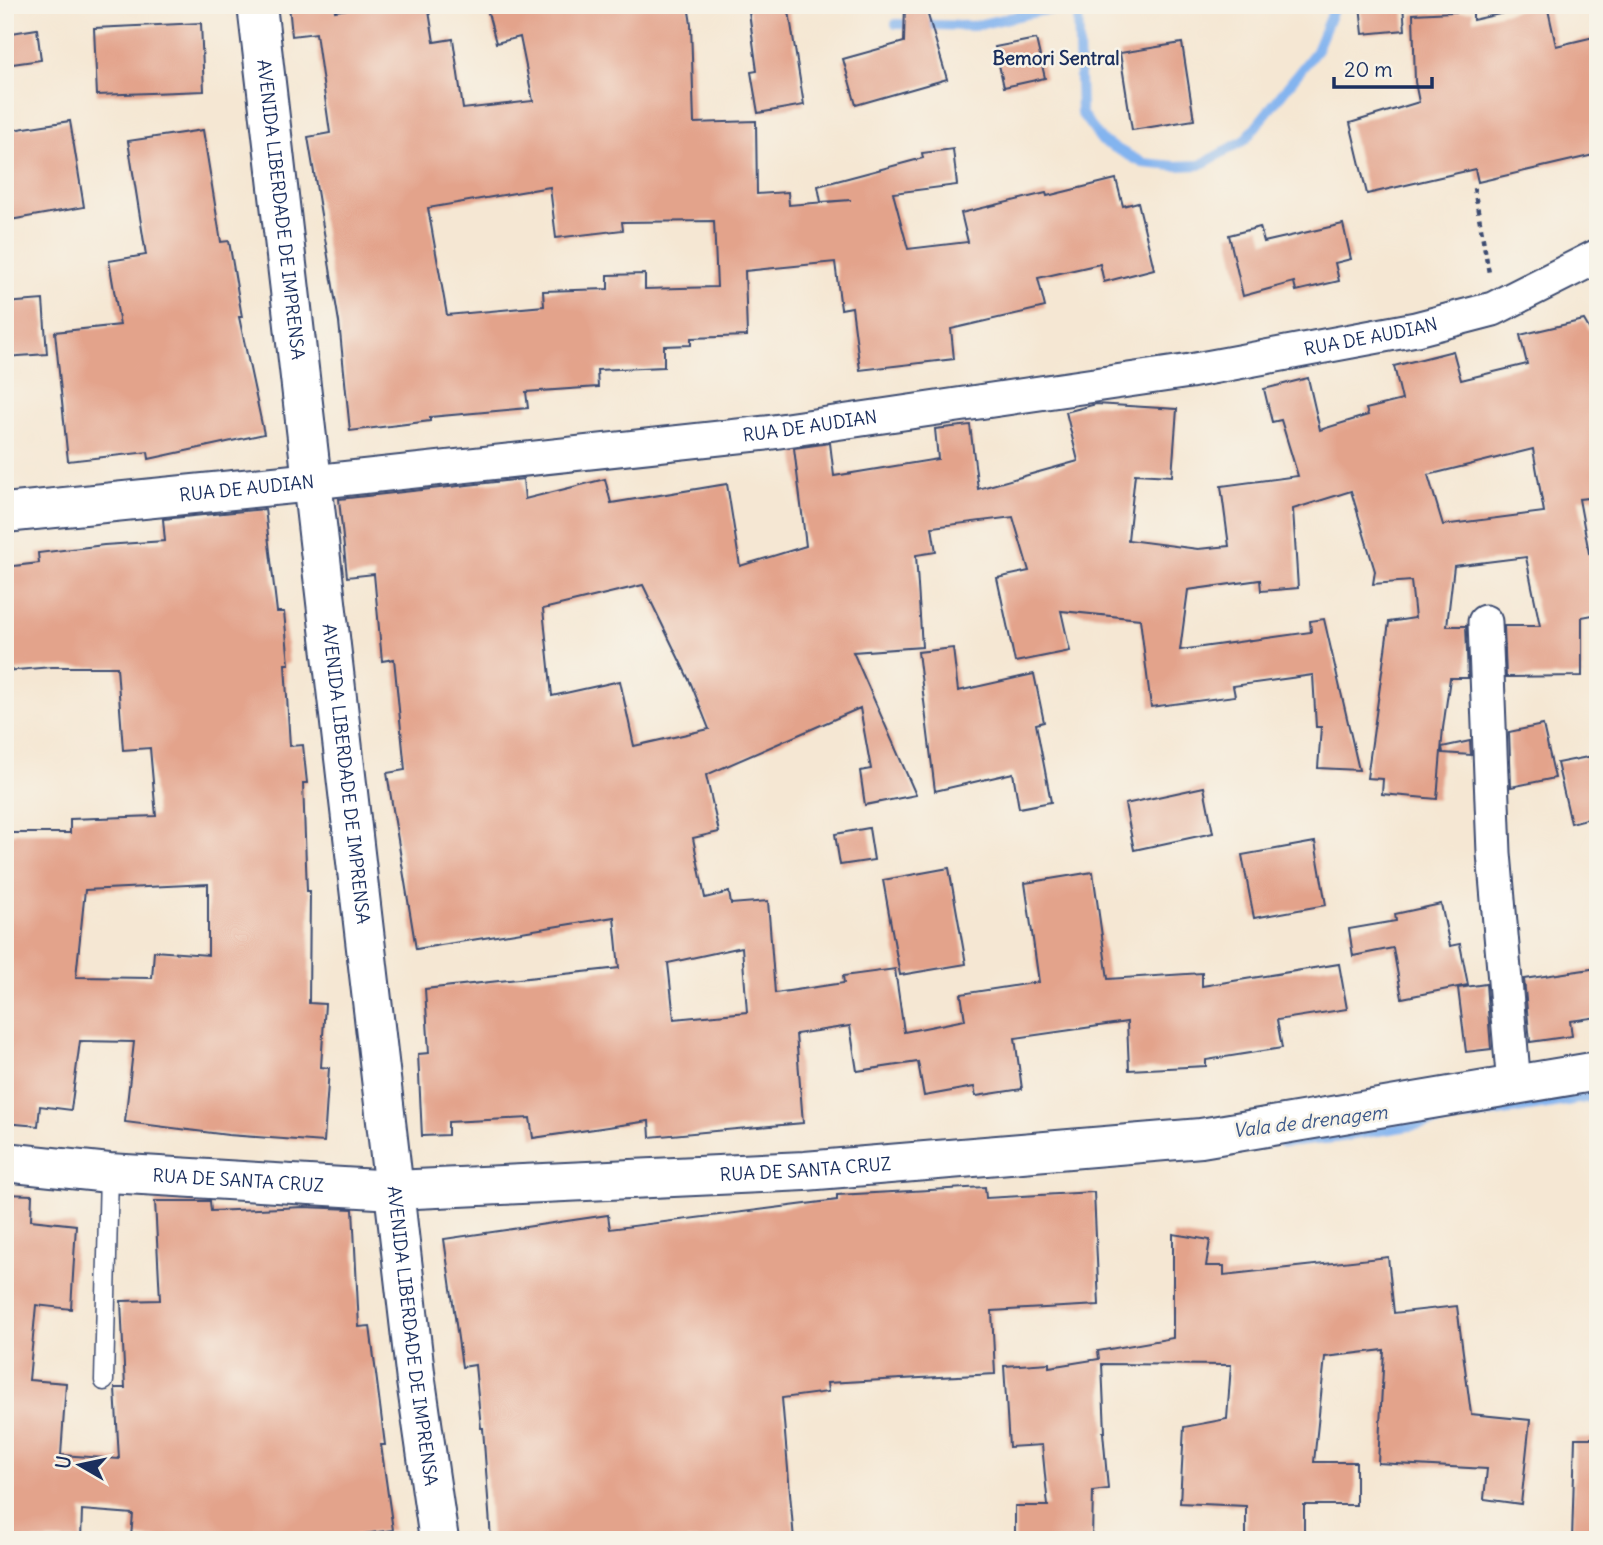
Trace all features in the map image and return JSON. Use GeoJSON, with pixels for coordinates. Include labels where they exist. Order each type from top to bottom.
{"type":"FeatureCollection","features":[{"type":"Feature","properties":{"kind":"street","name":"AVENIDA LIBERDADE DE IMPRENSA"},"geometry":{"type":"LineString","coordinates":[[257,5],[416,1381],[439,1540]]}},
{"type":"Feature","properties":{"kind":"street","name":"RUA DE AUDIAN"},"geometry":{"type":"LineString","coordinates":[[5,513],[780,431],[1190,371],[1416,329],[1493,309],[1598,256]]}},
{"type":"Feature","properties":{"kind":"street"},"geometry":{"type":"LineString","coordinates":[[1485,622],[1494,853],[1514,1086]]}},
{"type":"Feature","properties":{"kind":"street","name":"RUA DE SANTA CRUZ"},"geometry":{"type":"LineString","coordinates":[[5,1163],[109,1173],[394,1190],[805,1171],[1201,1139],[1598,1071]]}},
{"type":"Feature","properties":{"kind":"lane"},"geometry":{"type":"LineString","coordinates":[[104,1381],[109,1173]]}},
{"type":"Feature","properties":{"kind":"path"},"geometry":{"type":"LineString","coordinates":[[1474,188],[1493,309]]}},
{"type":"Feature","properties":{"kind":"building"},"geometry":{"type":"Polygon","coordinates":[[[289,5],[334,5],[335,11],[372,5],[428,5],[434,42],[453,39],[463,109],[533,101],[520,37],[496,43],[486,5],[688,5],[694,123],[756,121],[757,194],[788,192],[789,205],[851,200],[821,202],[818,186],[923,158],[922,153],[953,149],[957,185],[893,193],[908,249],[968,242],[961,213],[1116,179],[1123,206],[1138,202],[1154,269],[1104,282],[1100,264],[1038,278],[1045,307],[951,329],[954,359],[860,370],[852,307],[841,309],[835,262],[745,271],[747,336],[691,338],[691,345],[664,346],[664,367],[597,370],[598,387],[526,392],[528,408],[430,417],[430,421],[350,431],[339,322],[308,137],[330,133],[316,33],[292,36],[289,5]],[[550,187],[428,208],[447,315],[544,306],[543,291],[608,289],[608,275],[645,274],[645,289],[717,287],[714,221],[622,222],[623,230],[556,238],[550,187]]]}},
{"type":"Feature","properties":{"kind":"building"},"geometry":{"type":"Polygon","coordinates":[[[748,5],[788,5],[804,105],[758,113],[751,72],[757,71],[748,5]]]}},
{"type":"Feature","properties":{"kind":"building"},"geometry":{"type":"Polygon","coordinates":[[[905,5],[925,5],[947,79],[856,105],[843,59],[904,42],[905,5]]]}},
{"type":"Feature","properties":{"kind":"building"},"geometry":{"type":"Polygon","coordinates":[[[1360,5],[1403,5],[1405,30],[1363,34],[1360,5]]]}},
{"type":"Feature","properties":{"kind":"building"},"geometry":{"type":"Polygon","coordinates":[[[1547,5],[1556,46],[1598,36],[1598,154],[1478,182],[1475,169],[1367,194],[1350,123],[1419,102],[1415,82],[1413,14],[1473,11],[1473,20],[1547,5]]]}},
{"type":"Feature","properties":{"kind":"building"},"geometry":{"type":"Polygon","coordinates":[[[201,23],[204,91],[97,95],[94,28],[201,23]]]}},
{"type":"Feature","properties":{"kind":"building"},"geometry":{"type":"Polygon","coordinates":[[[37,29],[41,60],[5,65],[5,34],[37,29]]]}},
{"type":"Feature","properties":{"kind":"building"},"geometry":{"type":"Polygon","coordinates":[[[1036,39],[1045,78],[1004,87],[995,47],[1036,39]]]}},
{"type":"Feature","properties":{"kind":"building"},"geometry":{"type":"Polygon","coordinates":[[[1182,43],[1194,120],[1132,130],[1120,53],[1182,43]]]}},
{"type":"Feature","properties":{"kind":"building"},"geometry":{"type":"Polygon","coordinates":[[[70,121],[84,207],[10,220],[5,190],[5,131],[70,121]]]}},
{"type":"Feature","properties":{"kind":"building"},"geometry":{"type":"Polygon","coordinates":[[[203,130],[221,242],[229,241],[242,317],[239,317],[264,434],[149,459],[148,452],[68,461],[55,332],[120,325],[109,261],[146,255],[128,141],[203,130]]]}},
{"type":"Feature","properties":{"kind":"building"},"geometry":{"type":"Polygon","coordinates":[[[1343,224],[1351,259],[1335,263],[1339,281],[1296,291],[1294,282],[1243,296],[1229,235],[1260,227],[1264,242],[1343,224]]]}},
{"type":"Feature","properties":{"kind":"building"},"geometry":{"type":"Polygon","coordinates":[[[43,300],[47,354],[5,357],[5,303],[43,300]]]}},
{"type":"Feature","properties":{"kind":"building"},"geometry":{"type":"Polygon","coordinates":[[[1584,320],[1598,344],[1598,497],[1579,499],[1589,553],[1598,551],[1598,614],[1582,617],[1582,676],[1506,677],[1504,626],[1540,626],[1526,557],[1454,566],[1447,626],[1466,626],[1468,678],[1450,678],[1437,799],[1382,794],[1383,779],[1367,778],[1389,622],[1415,618],[1411,581],[1373,584],[1375,571],[1351,491],[1293,509],[1298,588],[1261,591],[1260,580],[1188,590],[1180,650],[1311,632],[1310,621],[1324,619],[1359,770],[1318,768],[1321,727],[1316,727],[1313,675],[1233,686],[1235,696],[1151,707],[1140,619],[1061,611],[1070,651],[1015,662],[997,578],[1029,571],[1013,517],[932,527],[936,552],[916,555],[922,647],[853,652],[916,795],[865,805],[860,771],[871,769],[860,708],[706,775],[719,832],[693,838],[705,898],[729,892],[731,904],[768,901],[775,993],[844,983],[843,976],[895,969],[904,1032],[965,1020],[961,994],[1039,982],[1025,883],[1093,872],[1108,979],[1202,973],[1202,986],[1339,964],[1347,1009],[1277,1020],[1282,1048],[1206,1060],[1206,1066],[1129,1070],[1127,1022],[1015,1038],[1022,1089],[976,1096],[974,1087],[924,1096],[918,1062],[857,1071],[850,1026],[796,1034],[803,1123],[650,1137],[649,1121],[533,1138],[530,1118],[448,1122],[448,1135],[422,1136],[418,1054],[429,1053],[425,989],[619,968],[614,917],[416,949],[387,773],[405,770],[394,659],[382,661],[374,574],[347,577],[339,499],[523,479],[525,499],[605,479],[611,503],[727,484],[740,566],[806,546],[794,448],[830,443],[834,476],[938,459],[935,429],[970,425],[978,489],[1078,461],[1066,412],[1096,404],[1177,409],[1172,476],[1135,474],[1128,540],[1198,549],[1229,546],[1221,486],[1298,476],[1281,420],[1272,422],[1264,389],[1308,378],[1320,430],[1368,415],[1366,409],[1402,400],[1394,366],[1453,351],[1461,380],[1527,364],[1520,335],[1584,320]],[[1533,449],[1428,475],[1443,525],[1544,512],[1533,449]],[[643,585],[543,609],[552,696],[620,681],[634,746],[709,729],[691,684],[643,585]],[[742,947],[668,963],[674,1019],[747,1012],[742,947]]]}},
{"type":"Feature","properties":{"kind":"building"},"geometry":{"type":"Polygon","coordinates":[[[265,509],[277,612],[284,612],[289,664],[285,664],[290,746],[303,745],[307,783],[303,783],[307,891],[310,891],[309,1003],[325,1004],[321,1067],[329,1068],[324,1142],[228,1135],[125,1122],[134,1042],[80,1041],[71,1110],[40,1106],[38,1126],[5,1123],[5,897],[12,833],[70,833],[70,819],[156,816],[150,748],[123,750],[117,667],[52,667],[5,671],[5,567],[39,563],[38,553],[165,541],[163,519],[265,509]],[[208,884],[85,890],[76,977],[152,978],[154,951],[208,955],[208,884]]]}},
{"type":"Feature","properties":{"kind":"building"},"geometry":{"type":"Polygon","coordinates":[[[953,648],[958,691],[1034,674],[1044,722],[1036,724],[1051,802],[1019,808],[1013,773],[935,791],[918,652],[953,648]]]}},
{"type":"Feature","properties":{"kind":"building"},"geometry":{"type":"Polygon","coordinates":[[[1543,725],[1555,778],[1511,787],[1509,732],[1543,725]]]}},
{"type":"Feature","properties":{"kind":"building"},"geometry":{"type":"Polygon","coordinates":[[[1470,741],[1471,755],[1443,753],[1442,747],[1470,741]]]}},
{"type":"Feature","properties":{"kind":"building"},"geometry":{"type":"Polygon","coordinates":[[[1598,755],[1598,816],[1571,823],[1557,763],[1598,755]]]}},
{"type":"Feature","properties":{"kind":"building"},"geometry":{"type":"Polygon","coordinates":[[[1204,787],[1213,833],[1134,850],[1125,804],[1204,787]]]}},
{"type":"Feature","properties":{"kind":"building"},"geometry":{"type":"Polygon","coordinates":[[[869,828],[874,860],[840,865],[835,834],[869,828]]]}},
{"type":"Feature","properties":{"kind":"building"},"geometry":{"type":"Polygon","coordinates":[[[1315,842],[1326,905],[1254,918],[1242,855],[1315,842]]]}},
{"type":"Feature","properties":{"kind":"building"},"geometry":{"type":"Polygon","coordinates":[[[949,868],[966,964],[900,975],[883,880],[949,868]]]}},
{"type":"Feature","properties":{"kind":"building"},"geometry":{"type":"Polygon","coordinates":[[[1441,904],[1450,946],[1460,944],[1468,985],[1402,998],[1393,948],[1353,956],[1349,929],[1396,921],[1395,914],[1441,904]]]}},
{"type":"Feature","properties":{"kind":"building"},"geometry":{"type":"Polygon","coordinates":[[[1598,968],[1598,1017],[1570,1021],[1572,1036],[1530,1042],[1524,979],[1598,968]]]}},
{"type":"Feature","properties":{"kind":"building"},"geometry":{"type":"Polygon","coordinates":[[[1486,984],[1491,1049],[1466,1052],[1458,988],[1486,984]]]}},
{"type":"Feature","properties":{"kind":"building"},"geometry":{"type":"Polygon","coordinates":[[[985,1187],[986,1198],[1094,1192],[1099,1305],[992,1311],[995,1374],[827,1383],[828,1392],[782,1398],[794,1540],[491,1540],[483,1428],[475,1365],[462,1367],[444,1239],[608,1215],[610,1229],[837,1200],[837,1195],[985,1187]]]}},
{"type":"Feature","properties":{"kind":"building"},"geometry":{"type":"Polygon","coordinates":[[[5,1194],[32,1195],[31,1220],[76,1225],[71,1309],[36,1305],[29,1380],[66,1383],[61,1455],[119,1459],[115,1388],[125,1388],[121,1301],[160,1300],[155,1201],[210,1201],[211,1211],[304,1207],[353,1209],[359,1327],[370,1326],[385,1445],[381,1445],[393,1530],[319,1540],[268,1540],[267,1537],[195,1540],[131,1537],[133,1514],[82,1510],[81,1540],[5,1540],[5,1194]]]}},
{"type":"Feature","properties":{"kind":"building"},"geometry":{"type":"Polygon","coordinates":[[[1173,1234],[1210,1240],[1206,1266],[1224,1266],[1224,1275],[1388,1257],[1394,1313],[1457,1306],[1471,1414],[1530,1420],[1521,1504],[1484,1499],[1487,1469],[1378,1463],[1384,1350],[1325,1357],[1314,1462],[1356,1462],[1356,1505],[1304,1505],[1304,1540],[1246,1540],[1246,1506],[1180,1503],[1184,1427],[1227,1419],[1231,1365],[1102,1364],[1103,1432],[1108,1489],[1093,1491],[1092,1540],[1015,1540],[1015,1506],[1048,1506],[1042,1445],[1009,1447],[1004,1366],[1049,1363],[1049,1367],[1099,1359],[1098,1351],[1173,1338],[1173,1234]]]}},
{"type":"Feature","properties":{"kind":"building"},"geometry":{"type":"Polygon","coordinates":[[[1575,1438],[1598,1438],[1598,1540],[1572,1540],[1575,1438]]]}},
{"type":"Feature","properties":{"kind":"waterway"},"geometry":{"type":"LineString","coordinates":[[896,24],[973,26],[1040,11],[1101,5]]}},
{"type":"Feature","properties":{"kind":"waterway"},"geometry":{"type":"LineString","coordinates":[[1078,9],[1081,113],[1102,141],[1143,163],[1175,166],[1200,165],[1245,140],[1316,51],[1335,5]]}},
{"type":"Feature","properties":{"kind":"waterway","name":"Vala de drenagem"},"geometry":{"type":"LineString","coordinates":[[1283,1143],[1334,1138],[1598,1096]]}},
{"type":"Feature","properties":{"kind":"district","name":"Bemori Sentral"},"geometry":{"type":"Point","coordinates":[1056,58]}}]}
